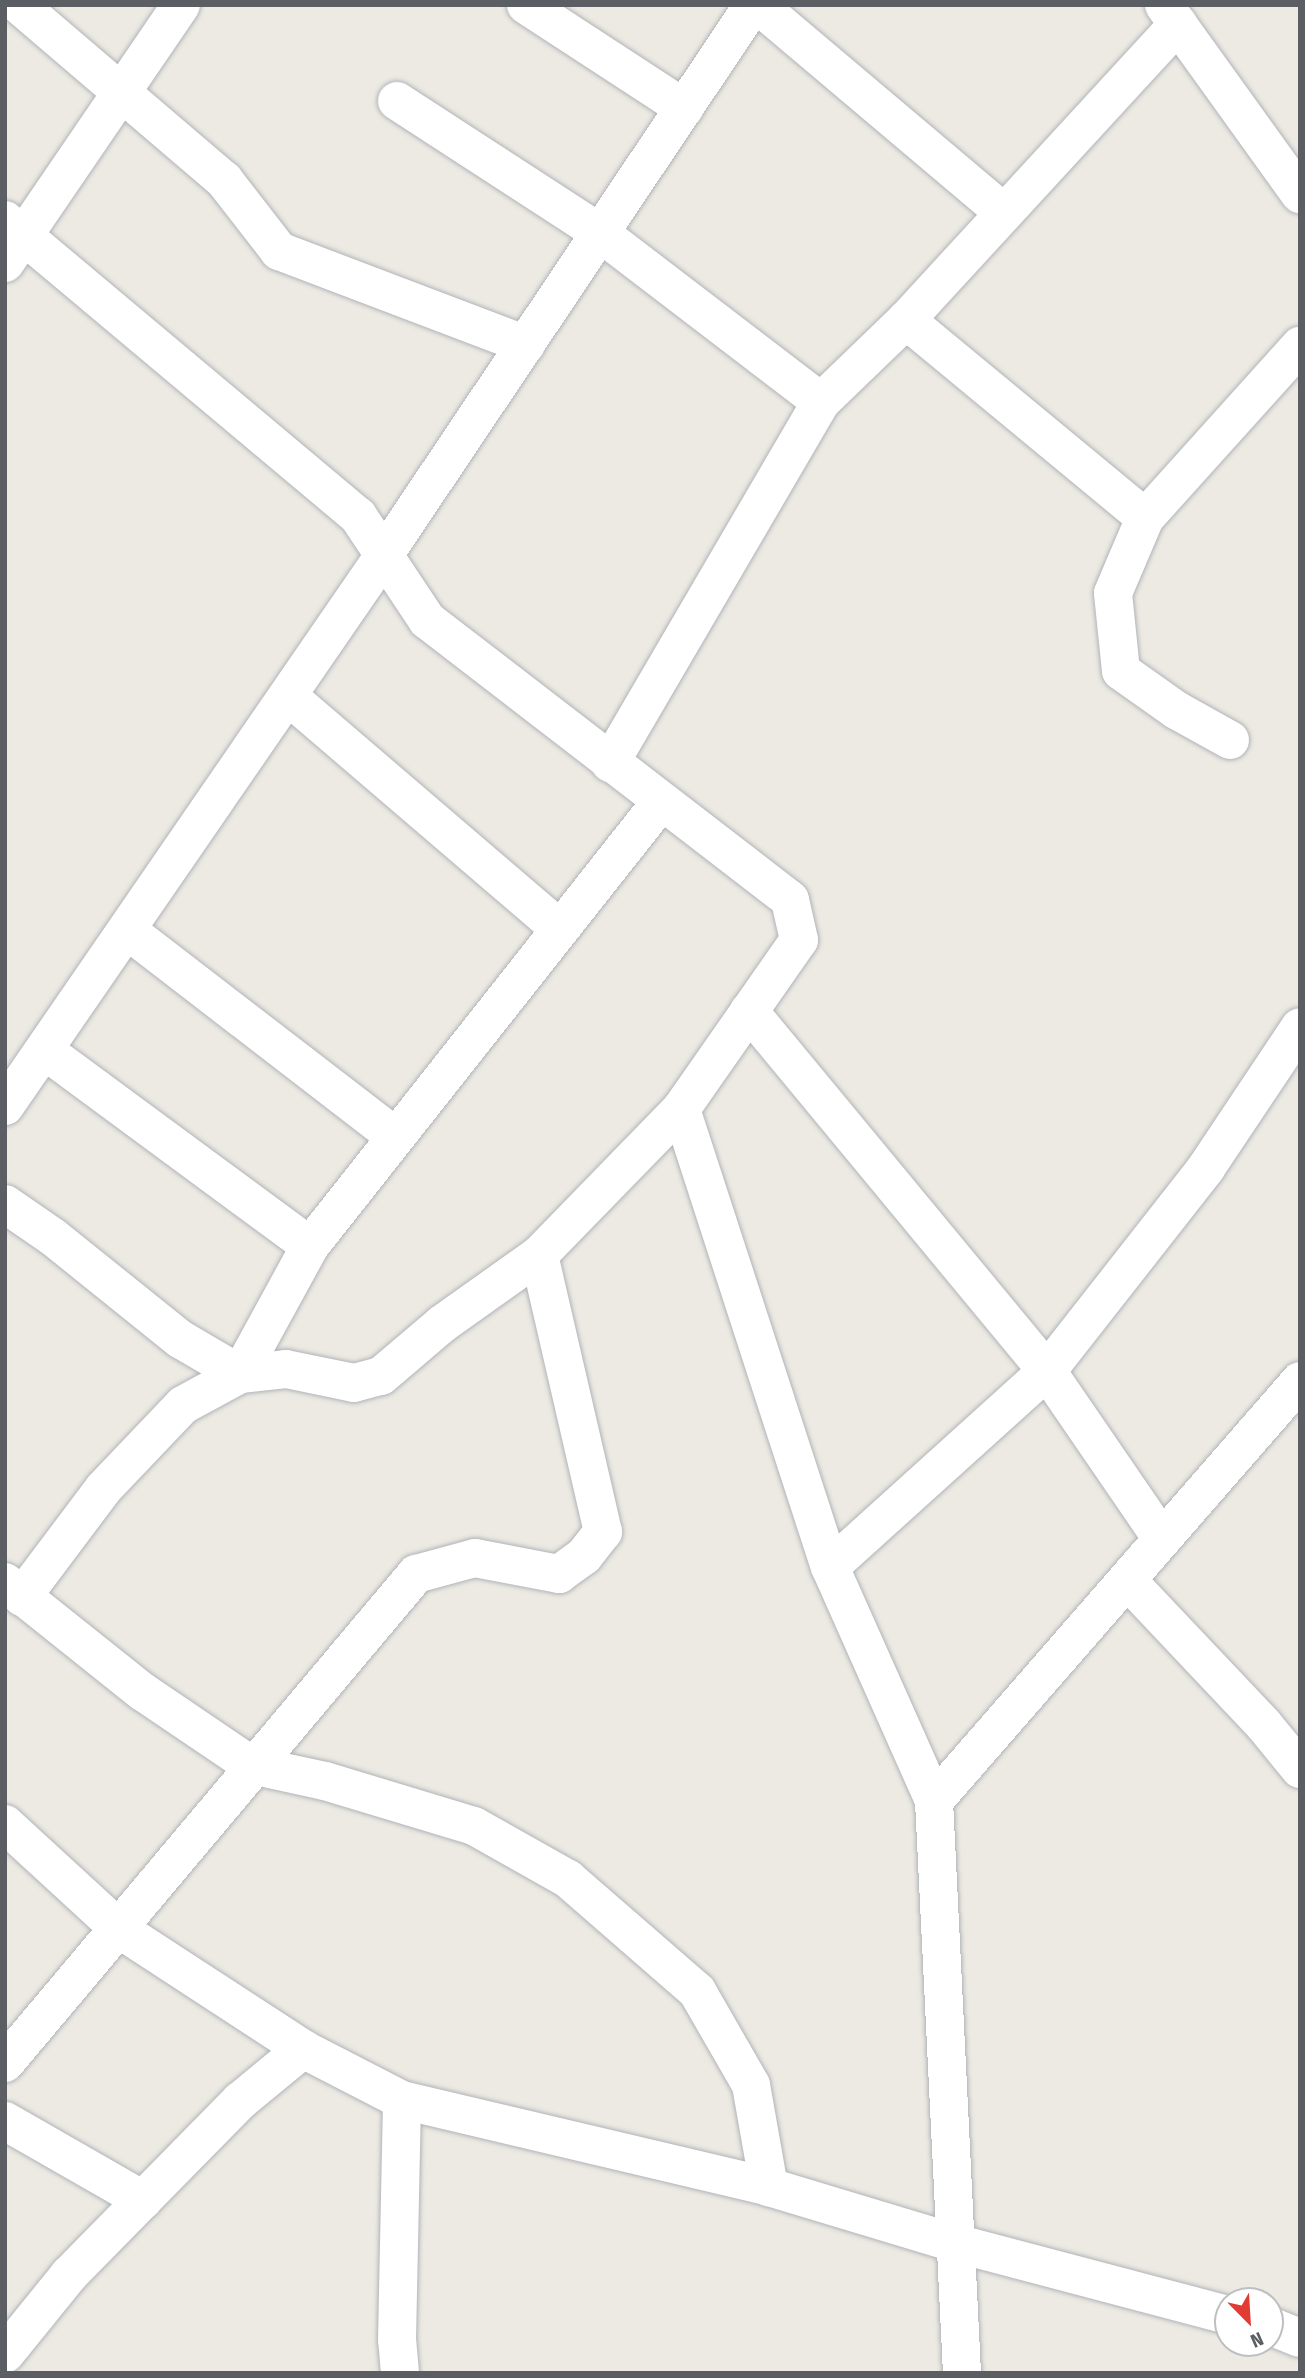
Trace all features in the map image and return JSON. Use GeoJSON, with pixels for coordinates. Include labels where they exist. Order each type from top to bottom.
{"type":"FeatureCollection","features":[{"type":"Feature","properties":{"kind":"street"},"geometry":{"type":"LineString","coordinates":[[19,5],[119,94],[224,180],[279,251],[526,345]]}},
{"type":"Feature","properties":{"kind":"street"},"geometry":{"type":"LineString","coordinates":[[181,5],[12,239],[358,516],[382,558],[427,620],[660,803],[790,900],[799,940],[681,1109],[539,1255],[442,1324],[381,1376],[354,1382],[286,1369],[240,1374],[183,1405],[103,1489],[14,1590],[143,1692],[251,1765],[325,1781],[474,1826],[568,1879],[697,1991],[751,2085],[769,2187]]}},
{"type":"Feature","properties":{"kind":"street"},"geometry":{"type":"LineString","coordinates":[[526,5],[684,108]]}},
{"type":"Feature","properties":{"kind":"street"},"geometry":{"type":"LineString","coordinates":[[5,1106],[288,696],[756,5],[1004,213]]}},
{"type":"Feature","properties":{"kind":"street"},"geometry":{"type":"LineString","coordinates":[[610,763],[821,402],[906,320],[1004,213],[1171,15],[1300,194]]}},
{"type":"Feature","properties":{"kind":"street"},"geometry":{"type":"LineString","coordinates":[[397,101],[600,233],[821,402]]}},
{"type":"Feature","properties":{"kind":"street"},"geometry":{"type":"LineString","coordinates":[[906,320],[1144,518]]}},
{"type":"Feature","properties":{"kind":"street"},"geometry":{"type":"LineString","coordinates":[[1230,740],[1176,710],[1121,671],[1113,593],[1144,518],[1300,346]]}},
{"type":"Feature","properties":{"kind":"street"},"geometry":{"type":"LineString","coordinates":[[288,696],[560,929]]}},
{"type":"Feature","properties":{"kind":"street"},"geometry":{"type":"LineString","coordinates":[[240,1374],[310,1246],[660,803]]}},
{"type":"Feature","properties":{"kind":"street"},"geometry":{"type":"LineString","coordinates":[[127,930],[396,1137]]}},
{"type":"Feature","properties":{"kind":"street"},"geometry":{"type":"LineString","coordinates":[[749,1011],[1047,1371],[1162,1539]]}},
{"type":"Feature","properties":{"kind":"street"},"geometry":{"type":"LineString","coordinates":[[830,1567],[1047,1371],[1206,1168],[1300,1027]]}},
{"type":"Feature","properties":{"kind":"street"},"geometry":{"type":"LineString","coordinates":[[44,1050],[310,1246]]}},
{"type":"Feature","properties":{"kind":"street"},"geometry":{"type":"LineString","coordinates":[[681,1109],[830,1567],[934,1801],[962,2373]]}},
{"type":"Feature","properties":{"kind":"street"},"geometry":{"type":"LineString","coordinates":[[5,1204],[53,1237],[180,1339],[240,1374]]}},
{"type":"Feature","properties":{"kind":"street"},"geometry":{"type":"LineString","coordinates":[[5,2063],[120,1929],[251,1765],[416,1574],[475,1558],[559,1574],[584,1556],[603,1532],[539,1255]]}},
{"type":"Feature","properties":{"kind":"street"},"geometry":{"type":"LineString","coordinates":[[934,1801],[1300,1381]]}},
{"type":"Feature","properties":{"kind":"street"},"geometry":{"type":"LineString","coordinates":[[1127,1580],[1264,1724],[1300,1769]]}},
{"type":"Feature","properties":{"kind":"street"},"geometry":{"type":"LineString","coordinates":[[5,1824],[120,1929],[303,2049],[402,2100],[769,2187],[956,2244],[1214,2311]]}},
{"type":"Feature","properties":{"kind":"street"},"geometry":{"type":"LineString","coordinates":[[5,2354],[69,2275],[240,2101],[303,2049]]}},
{"type":"Feature","properties":{"kind":"street"},"geometry":{"type":"LineString","coordinates":[[400,2373],[397,2340],[402,2100]]}},
{"type":"Feature","properties":{"kind":"street"},"geometry":{"type":"LineString","coordinates":[[5,2121],[143,2200]]}}]}
